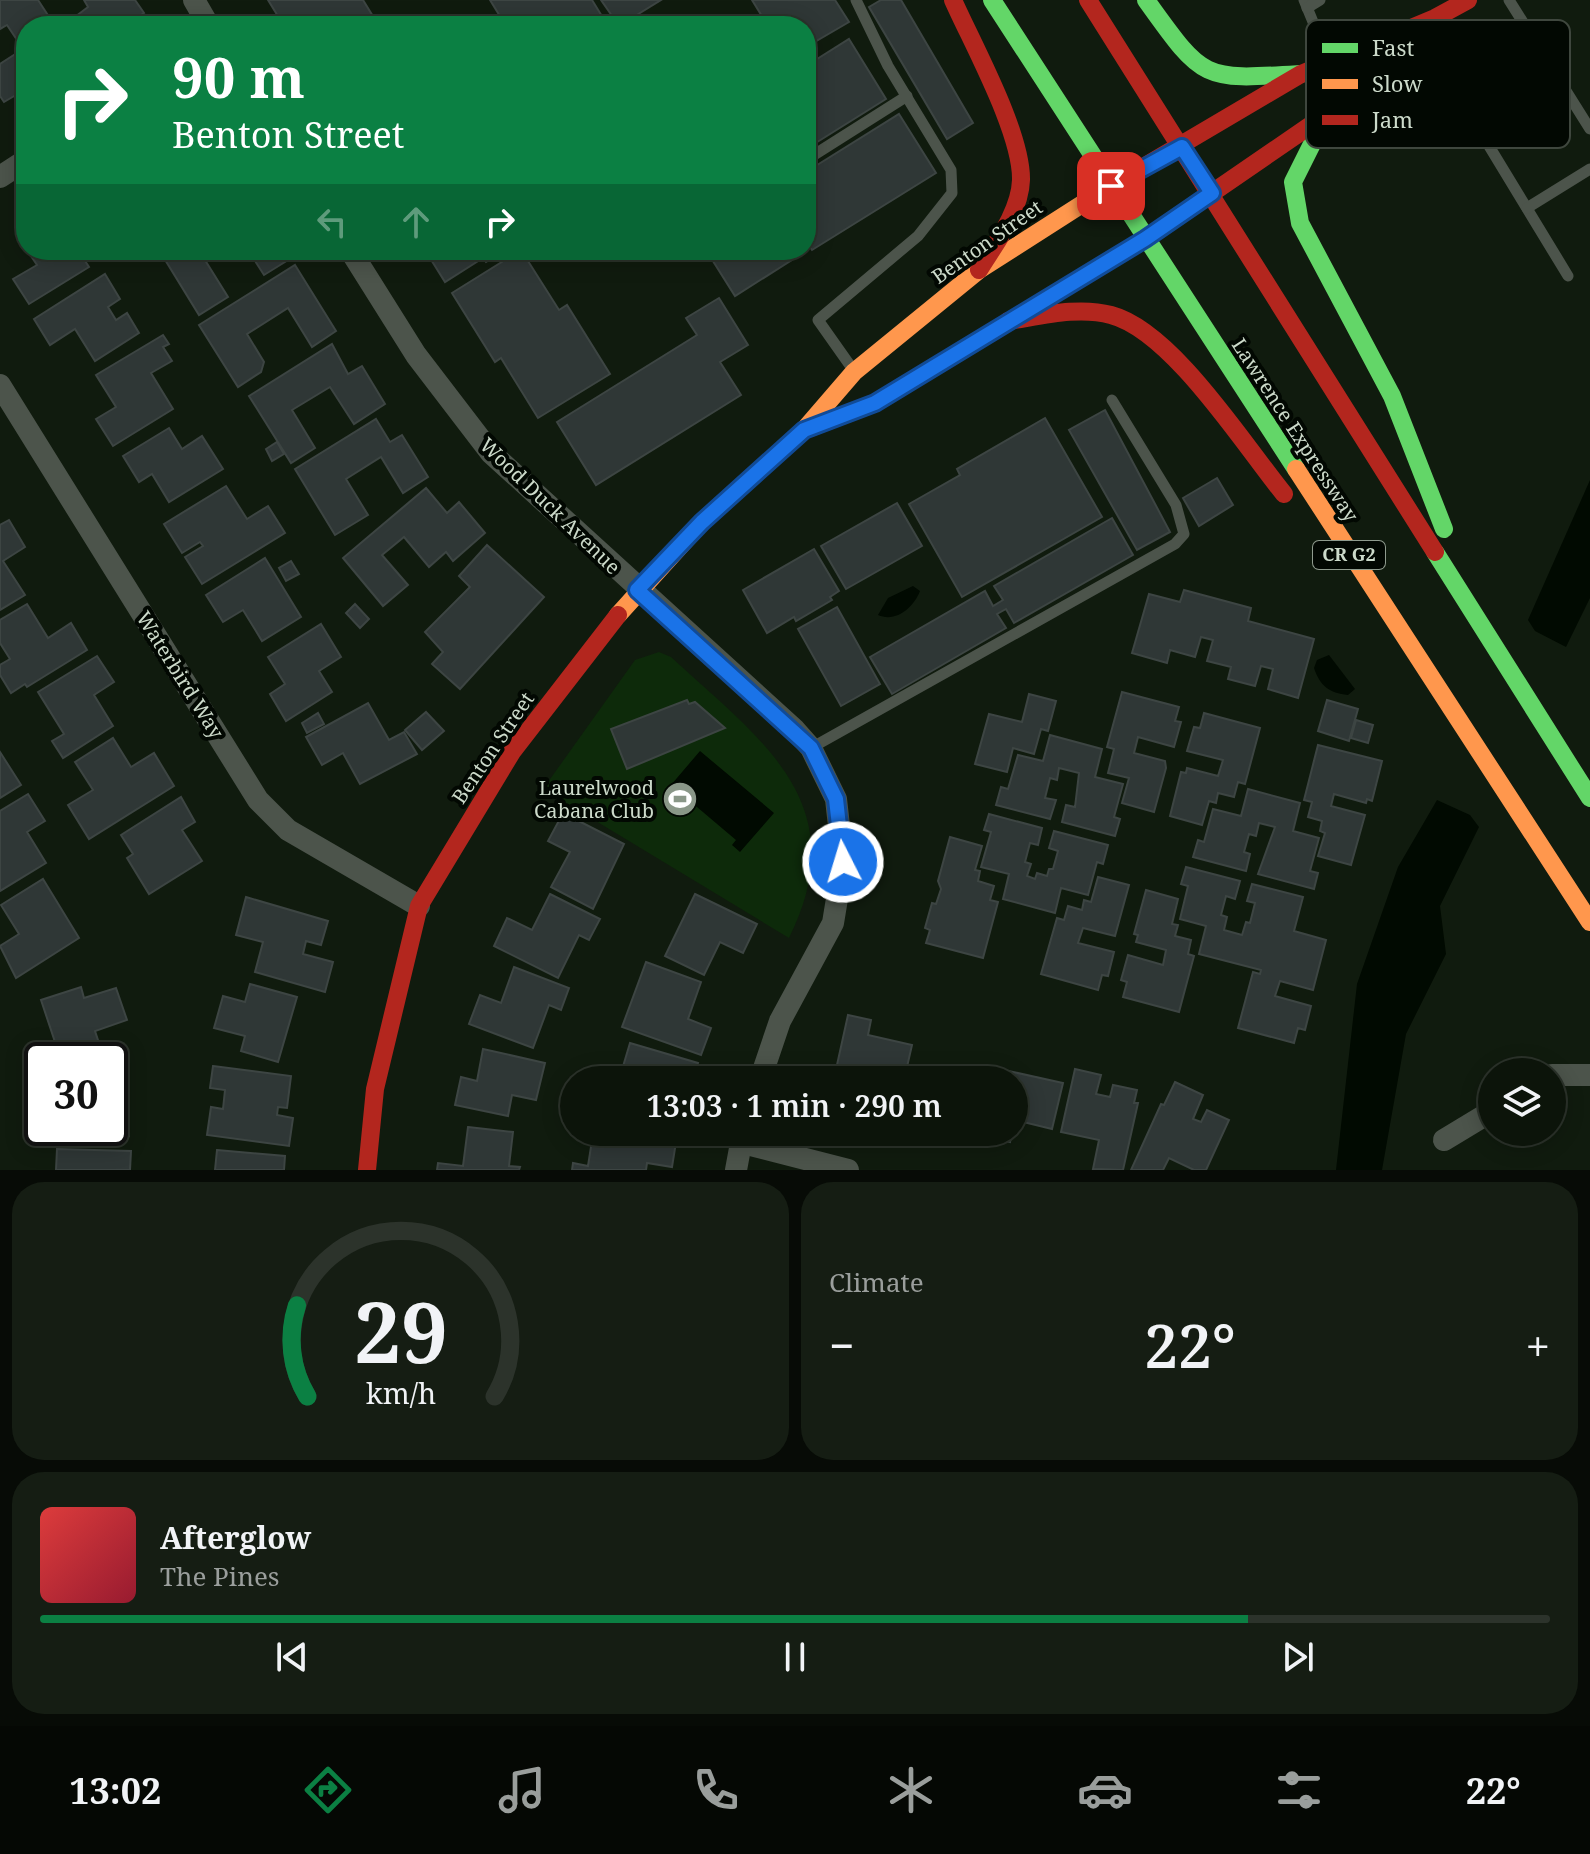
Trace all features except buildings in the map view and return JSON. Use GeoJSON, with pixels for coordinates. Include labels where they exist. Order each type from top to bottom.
{"type":"FeatureCollection","features":[{"type":"Feature","properties":{"kind":"main road"},"geometry":{"type":"LineString","coordinates":[[953,0],[1017,152],[1021,182],[1001,234],[979,270]]}},
{"type":"Feature","properties":{"kind":"main road","name":"Lawrence Expressway"},"geometry":{"type":"LineString","coordinates":[[992,0],[1404,640],[1590,922]]}},
{"type":"Feature","properties":{"kind":"main road"},"geometry":{"type":"LineString","coordinates":[[1088,0],[1590,798]]}},
{"type":"Feature","properties":{"kind":"main road"},"geometry":{"type":"LineString","coordinates":[[1146,0],[1181,47],[1211,74],[1246,77],[1301,74]]}},
{"type":"Feature","properties":{"kind":"main road","name":"Benton Street"},"geometry":{"type":"LineString","coordinates":[[1430,20],[1462,1]]}},
{"type":"Feature","properties":{"kind":"main road","name":"Benton Street"},"geometry":{"type":"LineString","coordinates":[[367,1170],[375,1089],[419,906],[512,752],[637,590],[702,522],[804,430],[854,372],[979,270],[1111,186],[1306,72]]}},
{"type":"Feature","properties":{"kind":"main road","name":"Benton Street"},"geometry":{"type":"LineString","coordinates":[[804,430],[875,403],[1145,239],[1306,128]]}},
{"type":"Feature","properties":{"kind":"main road"},"geometry":{"type":"LineString","coordinates":[[1310,148],[1293,182],[1300,223],[1392,396],[1479,619]]}},
{"type":"Feature","properties":{"kind":"main road"},"geometry":{"type":"LineString","coordinates":[[1008,321],[1067,311],[1122,318],[1163,345],[1294,507]]}},
{"type":"Feature","properties":{"kind":"main road"},"geometry":{"type":"LineString","coordinates":[[1314,531],[1404,640]]}},
{"type":"Feature","properties":{"kind":"street","name":"Wood Duck Avenue"},"geometry":{"type":"LineString","coordinates":[[356,260],[416,355],[491,453],[811,748],[836,799],[843,862],[833,923],[780,1021],[765,1066]]}},
{"type":"Feature","properties":{"kind":"street","name":"Waterbird Way"},"geometry":{"type":"LineString","coordinates":[[0,385],[258,800],[288,830],[419,906]]}},
{"type":"Feature","properties":{"kind":"street"},"geometry":{"type":"LineString","coordinates":[[1566,1075],[1590,1075]]}},
{"type":"Feature","properties":{"kind":"street"},"geometry":{"type":"LineString","coordinates":[[1444,1140],[1478,1119]]}},
{"type":"Feature","properties":{"kind":"street"},"geometry":{"type":"LineString","coordinates":[[736,1170],[740,1146]]}},
{"type":"Feature","properties":{"kind":"street"},"geometry":{"type":"LineString","coordinates":[[770,1146],[848,1170]]}},
{"type":"Feature","properties":{"kind":"lane"},"geometry":{"type":"LineString","coordinates":[[854,372],[818,320],[918,236],[952,193],[951,170],[856,0]]}},
{"type":"Feature","properties":{"kind":"lane"},"geometry":{"type":"LineString","coordinates":[[1305,4],[1320,0]]}},
{"type":"Feature","properties":{"kind":"lane"},"geometry":{"type":"LineString","coordinates":[[1509,0],[1522,20]]}},
{"type":"Feature","properties":{"kind":"lane"},"geometry":{"type":"LineString","coordinates":[[816,154],[907,96]]}},
{"type":"Feature","properties":{"kind":"lane"},"geometry":{"type":"LineString","coordinates":[[1570,97],[1590,129]]}},
{"type":"Feature","properties":{"kind":"lane"},"geometry":{"type":"LineString","coordinates":[[1491,148],[1568,276]]}},
{"type":"Feature","properties":{"kind":"lane"},"geometry":{"type":"LineString","coordinates":[[1527,208],[1590,169]]}},
{"type":"Feature","properties":{"kind":"lane"},"geometry":{"type":"LineString","coordinates":[[811,748],[1175,544],[1184,534],[1176,505],[1112,400]]}},
{"type":"Feature","properties":{"kind":"green space","name":"Laurelwood Cabana Club"},"geometry":{"type":"Polygon","coordinates":[[[659,652],[671,657],[766,747],[789,778],[805,812],[811,849],[807,891],[789,938],[543,789],[635,660],[659,652]]]}},
{"type":"Feature","properties":{"kind":"shaded area"},"geometry":{"type":"Polygon","coordinates":[[[1590,480],[1590,598],[1566,647],[1535,631],[1528,620],[1590,480]]]}},
{"type":"Feature","properties":{"kind":"shaded area"},"geometry":{"type":"Polygon","coordinates":[[[913,586],[920,591],[909,608],[891,617],[878,615],[888,598],[913,586]]]}},
{"type":"Feature","properties":{"kind":"shaded area"},"geometry":{"type":"Polygon","coordinates":[[[1329,655],[1355,689],[1348,695],[1326,688],[1316,674],[1314,668],[1317,660],[1329,655]]]}},
{"type":"Feature","properties":{"kind":"shaded area"},"geometry":{"type":"Polygon","coordinates":[[[700,751],[774,813],[740,852],[732,845],[736,840],[671,785],[700,751]]]}},
{"type":"Feature","properties":{"kind":"shaded area"},"geometry":{"type":"Polygon","coordinates":[[[1437,800],[1470,815],[1479,827],[1440,906],[1446,954],[1406,1034],[1382,1170],[1336,1170],[1357,984],[1398,867],[1437,800]]]}},
{"type":"Feature","properties":{"kind":"traffic: fast"},"geometry":{"type":"LineString","coordinates":[[992,0],[1296,469]]}},
{"type":"Feature","properties":{"kind":"traffic: fast"},"geometry":{"type":"LineString","coordinates":[[1146,0],[1181,47],[1208,70],[1243,76],[1301,74]]}},
{"type":"Feature","properties":{"kind":"traffic: fast"},"geometry":{"type":"LineString","coordinates":[[1310,148],[1293,182],[1300,223],[1392,396],[1444,529]]}},
{"type":"Feature","properties":{"kind":"traffic: fast"},"geometry":{"type":"LineString","coordinates":[[1435,552],[1590,798]]}},
{"type":"Feature","properties":{"kind":"traffic: slow"},"geometry":{"type":"LineString","coordinates":[[618,615],[702,522],[804,430],[854,372],[979,270],[1101,192]]}},
{"type":"Feature","properties":{"kind":"traffic: slow"},"geometry":{"type":"LineString","coordinates":[[1296,469],[1590,922]]}},
{"type":"Feature","properties":{"kind":"traffic: jam"},"geometry":{"type":"LineString","coordinates":[[953,0],[1005,114],[1014,138],[1021,180],[1020,192],[1006,227],[979,270]]}},
{"type":"Feature","properties":{"kind":"traffic: jam"},"geometry":{"type":"LineString","coordinates":[[1088,0],[1435,552]]}},
{"type":"Feature","properties":{"kind":"traffic: jam"},"geometry":{"type":"LineString","coordinates":[[1430,20],[1468,0]]}},
{"type":"Feature","properties":{"kind":"traffic: jam"},"geometry":{"type":"LineString","coordinates":[[1101,192],[1306,72]]}},
{"type":"Feature","properties":{"kind":"traffic: jam"},"geometry":{"type":"LineString","coordinates":[[810,428],[875,403],[1145,239],[1306,128]]}},
{"type":"Feature","properties":{"kind":"traffic: jam"},"geometry":{"type":"LineString","coordinates":[[1008,321],[1086,311],[1111,315],[1134,325],[1182,366],[1284,494]]}},
{"type":"Feature","properties":{"kind":"traffic: jam"},"geometry":{"type":"LineString","coordinates":[[367,1170],[375,1089],[419,906],[512,752],[618,615]]}},
{"type":"Feature","properties":{"kind":"place","name":"Laurelwood Cabana Club"},"geometry":{"type":"Point","coordinates":[680,799]}},
{"type":"Feature","properties":{"kind":"route"},"geometry":{"type":"LineString","coordinates":[[843,862],[836,799],[811,748],[795,730],[637,590],[702,522],[804,430],[875,403],[1145,239],[1212,193],[1182,147],[1111,186]]}}]}
